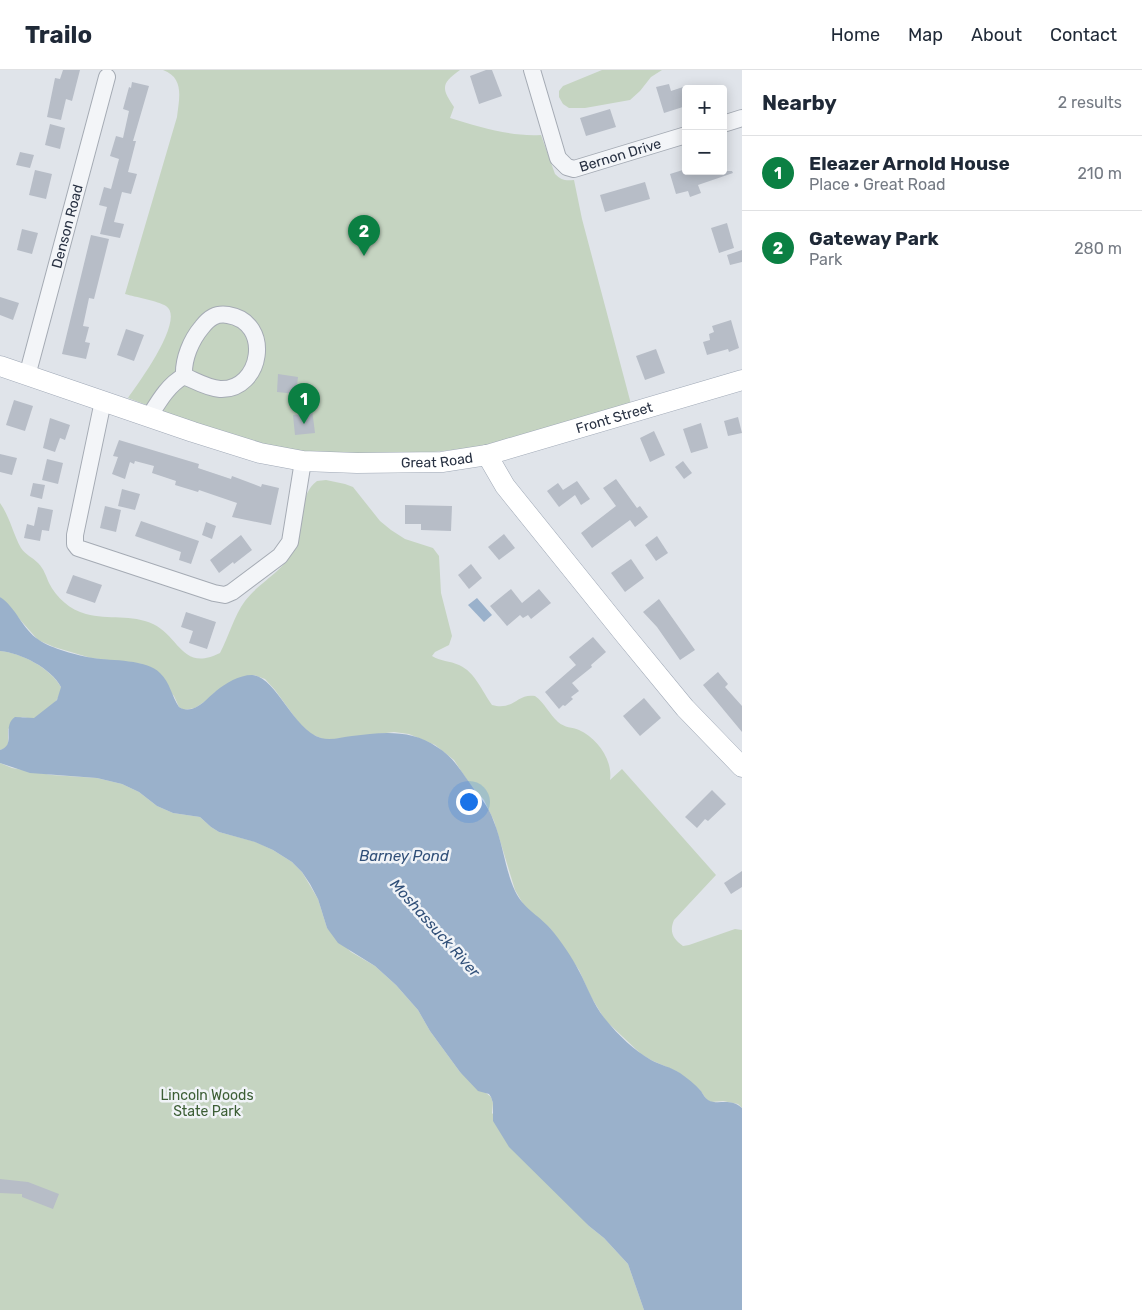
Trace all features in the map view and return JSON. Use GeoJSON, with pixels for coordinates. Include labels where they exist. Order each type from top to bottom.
{"type":"FeatureCollection","features":[{"type":"Feature","properties":{"kind":"main road","name":"Great Road"},"geometry":{"type":"LineString","coordinates":[[0,366],[260,453],[303,461],[366,463],[442,462],[487,455],[505,486],[625,635],[685,708],[742,767]]}},
{"type":"Feature","properties":{"kind":"main road","name":"Front Street"},"geometry":{"type":"LineString","coordinates":[[487,455],[742,380]]}},
{"type":"Feature","properties":{"kind":"street","name":"Bernon Drive"},"geometry":{"type":"LineString","coordinates":[[532,70],[558,158],[567,167],[574,169],[682,136]]}},
{"type":"Feature","properties":{"kind":"street","name":"Denson Road"},"geometry":{"type":"LineString","coordinates":[[28,376],[107,77]]}},
{"type":"Feature","properties":{"kind":"street"},"geometry":{"type":"LineString","coordinates":[[727,123],[742,118]]}},
{"type":"Feature","properties":{"kind":"street"},"geometry":{"type":"LineString","coordinates":[[215,315],[234,316],[244,320],[250,326],[254,333],[257,354],[256,362],[245,380],[236,385],[221,389],[209,387],[184,376],[184,364],[189,349],[198,332],[211,318],[215,315]]}},
{"type":"Feature","properties":{"kind":"street"},"geometry":{"type":"LineString","coordinates":[[150,417],[167,390],[184,376]]}},
{"type":"Feature","properties":{"kind":"street"},"geometry":{"type":"LineString","coordinates":[[103,401],[74,544],[78,548],[214,593],[225,595],[232,592],[286,550],[290,542],[303,461]]}},
{"type":"Feature","properties":{"kind":"green space"},"geometry":{"type":"Polygon","coordinates":[[[163,70],[460,70],[449,79],[445,87],[447,96],[454,107],[450,118],[507,133],[541,135],[555,174],[563,180],[574,180],[582,219],[631,404],[478,447],[425,453],[360,455],[291,451],[213,430],[128,398],[158,352],[170,324],[171,313],[166,306],[125,294],[177,117],[178,84],[175,78],[163,70]]]}},
{"type":"Feature","properties":{"kind":"green space"},"geometry":{"type":"Polygon","coordinates":[[[602,70],[662,70],[651,77],[630,100],[585,108],[569,108],[563,104],[559,97],[559,91],[563,86],[602,70]]]}},
{"type":"Feature","properties":{"kind":"green space"},"geometry":{"type":"Polygon","coordinates":[[[326,480],[353,487],[380,521],[391,530],[405,539],[433,548],[439,556],[441,593],[452,636],[449,645],[435,652],[432,656],[456,664],[470,672],[492,705],[505,706],[524,697],[535,696],[558,722],[579,730],[592,738],[602,750],[609,765],[610,780],[622,769],[716,875],[674,920],[672,932],[674,938],[683,946],[735,929],[742,930],[742,1108],[738,1104],[707,1100],[700,1090],[678,1072],[641,1054],[605,1020],[590,995],[579,970],[550,928],[526,909],[515,890],[494,821],[484,800],[469,783],[454,760],[435,745],[409,734],[394,732],[323,739],[311,734],[299,723],[265,679],[254,675],[215,692],[210,698],[195,708],[184,710],[179,707],[174,696],[142,664],[91,658],[38,640],[0,597],[0,503],[21,548],[40,565],[55,593],[69,606],[94,616],[137,619],[153,624],[170,637],[189,656],[207,658],[220,653],[245,601],[292,554],[298,537],[307,494],[317,481],[326,480]]]}},
{"type":"Feature","properties":{"kind":"green space"},"geometry":{"type":"Polygon","coordinates":[[[0,651],[26,658],[35,663],[50,674],[61,687],[58,698],[48,710],[34,719],[22,717],[8,729],[8,744],[6,748],[0,750],[0,651]]]}},
{"type":"Feature","properties":{"kind":"green space","name":"Lincoln Woods State Park"},"geometry":{"type":"Polygon","coordinates":[[[0,763],[12,768],[52,775],[97,778],[122,784],[139,792],[157,806],[173,813],[200,817],[219,832],[256,842],[292,862],[302,872],[318,899],[327,928],[351,952],[375,966],[396,985],[418,1010],[430,1031],[460,1072],[491,1097],[493,1103],[492,1113],[589,1226],[604,1238],[628,1264],[644,1310],[0,1310],[0,763]]]}},
{"type":"Feature","properties":{"kind":"water","name":"Barney Pond"},"geometry":{"type":"Polygon","coordinates":[[[0,597],[6,601],[33,635],[50,646],[87,657],[129,661],[154,668],[166,681],[179,707],[184,709],[195,708],[233,680],[242,676],[252,675],[261,678],[269,684],[301,724],[311,733],[321,738],[333,739],[396,733],[427,741],[447,754],[483,801],[492,816],[515,891],[527,907],[550,928],[570,955],[591,997],[611,1026],[645,1056],[654,1062],[677,1071],[685,1077],[699,1088],[708,1100],[712,1102],[733,1103],[742,1108],[742,1310],[644,1310],[628,1264],[604,1238],[589,1226],[509,1147],[493,1121],[493,1103],[489,1094],[478,1091],[460,1072],[430,1031],[418,1010],[396,985],[375,966],[338,943],[327,928],[318,899],[310,884],[292,862],[273,850],[255,842],[219,832],[200,817],[173,813],[157,806],[139,792],[122,784],[97,778],[30,773],[0,763],[0,750],[8,744],[11,721],[15,717],[34,718],[57,700],[61,687],[50,674],[35,663],[26,658],[0,651],[0,597]]]}},
{"type":"Feature","properties":{"kind":"water"},"geometry":{"type":"Polygon","coordinates":[[[477,598],[492,615],[484,622],[468,605],[477,598]]]}},
{"type":"Feature","properties":{"kind":"building"},"geometry":{"type":"Polygon","coordinates":[[[63,70],[80,70],[72,101],[66,99],[61,120],[47,117],[55,78],[60,79],[63,70]]]}},
{"type":"Feature","properties":{"kind":"building"},"geometry":{"type":"Polygon","coordinates":[[[486,70],[492,70],[502,96],[479,104],[470,76],[486,70]]]}},
{"type":"Feature","properties":{"kind":"building"},"geometry":{"type":"Polygon","coordinates":[[[132,82],[149,86],[133,141],[136,141],[128,172],[137,174],[131,194],[122,192],[114,222],[124,224],[120,238],[100,234],[107,207],[99,205],[104,187],[111,189],[119,159],[110,156],[116,136],[123,138],[129,111],[123,109],[132,82]]]}},
{"type":"Feature","properties":{"kind":"building"},"geometry":{"type":"Polygon","coordinates":[[[669,84],[671,91],[682,87],[682,107],[664,113],[656,87],[669,84]]]}},
{"type":"Feature","properties":{"kind":"building"},"geometry":{"type":"Polygon","coordinates":[[[610,109],[616,127],[586,136],[580,118],[610,109]]]}},
{"type":"Feature","properties":{"kind":"building"},"geometry":{"type":"Polygon","coordinates":[[[50,124],[65,128],[60,149],[45,145],[50,124]]]}},
{"type":"Feature","properties":{"kind":"building"},"geometry":{"type":"Polygon","coordinates":[[[20,152],[34,155],[30,168],[16,165],[20,152]]]}},
{"type":"Feature","properties":{"kind":"building"},"geometry":{"type":"Polygon","coordinates":[[[35,170],[52,174],[46,199],[29,195],[35,170]]]}},
{"type":"Feature","properties":{"kind":"building"},"geometry":{"type":"Polygon","coordinates":[[[682,170],[682,175],[727,175],[727,171],[732,171],[733,173],[698,185],[701,193],[690,197],[688,191],[676,194],[670,174],[682,170]]]}},
{"type":"Feature","properties":{"kind":"building"},"geometry":{"type":"Polygon","coordinates":[[[645,182],[650,199],[605,212],[600,195],[645,182]]]}},
{"type":"Feature","properties":{"kind":"building"},"geometry":{"type":"Polygon","coordinates":[[[727,223],[734,248],[719,253],[711,228],[727,223]]]}},
{"type":"Feature","properties":{"kind":"building"},"geometry":{"type":"Polygon","coordinates":[[[22,229],[38,233],[32,254],[17,250],[22,229]]]}},
{"type":"Feature","properties":{"kind":"building"},"geometry":{"type":"Polygon","coordinates":[[[91,235],[109,239],[94,299],[89,298],[83,326],[89,327],[85,342],[90,343],[86,359],[62,354],[91,235]]]}},
{"type":"Feature","properties":{"kind":"building"},"geometry":{"type":"Polygon","coordinates":[[[742,250],[742,262],[730,265],[727,255],[742,250]]]}},
{"type":"Feature","properties":{"kind":"building"},"geometry":{"type":"Polygon","coordinates":[[[0,297],[19,303],[13,320],[0,315],[0,297]]]}},
{"type":"Feature","properties":{"kind":"building"},"geometry":{"type":"Polygon","coordinates":[[[731,320],[739,348],[729,352],[728,349],[707,355],[703,342],[710,340],[709,334],[714,332],[712,326],[731,320]]]}},
{"type":"Feature","properties":{"kind":"building"},"geometry":{"type":"Polygon","coordinates":[[[126,329],[144,335],[134,361],[117,355],[126,329]]]}},
{"type":"Feature","properties":{"kind":"building"},"geometry":{"type":"Polygon","coordinates":[[[656,349],[665,373],[645,380],[636,356],[656,349]]]}},
{"type":"Feature","properties":{"kind":"building"},"geometry":{"type":"Polygon","coordinates":[[[278,374],[298,377],[296,394],[277,392],[278,374]]]}},
{"type":"Feature","properties":{"kind":"building"},"geometry":{"type":"Polygon","coordinates":[[[14,400],[33,406],[25,431],[6,425],[14,400]]]}},
{"type":"Feature","properties":{"kind":"building"},"geometry":{"type":"Polygon","coordinates":[[[312,409],[315,433],[295,435],[293,415],[303,414],[303,410],[312,409]]]}},
{"type":"Feature","properties":{"kind":"building"},"geometry":{"type":"Polygon","coordinates":[[[738,417],[742,433],[728,436],[724,421],[738,417]]]}},
{"type":"Feature","properties":{"kind":"building"},"geometry":{"type":"Polygon","coordinates":[[[50,418],[70,425],[65,440],[60,438],[55,452],[43,448],[50,418]]]}},
{"type":"Feature","properties":{"kind":"building"},"geometry":{"type":"Polygon","coordinates":[[[701,423],[708,448],[691,453],[683,429],[701,423]]]}},
{"type":"Feature","properties":{"kind":"building"},"geometry":{"type":"Polygon","coordinates":[[[654,431],[665,455],[650,462],[640,438],[654,431]]]}},
{"type":"Feature","properties":{"kind":"building"},"geometry":{"type":"Polygon","coordinates":[[[119,440],[199,464],[198,468],[231,479],[232,476],[261,487],[262,484],[279,488],[271,525],[232,517],[237,503],[199,490],[198,492],[175,485],[176,481],[152,473],[154,466],[135,461],[134,464],[130,462],[125,479],[112,474],[118,457],[113,456],[119,440]]]}},
{"type":"Feature","properties":{"kind":"building"},"geometry":{"type":"Polygon","coordinates":[[[0,454],[17,458],[12,475],[0,472],[0,454]]]}},
{"type":"Feature","properties":{"kind":"building"},"geometry":{"type":"Polygon","coordinates":[[[47,459],[63,463],[58,484],[42,480],[47,459]]]}},
{"type":"Feature","properties":{"kind":"building"},"geometry":{"type":"Polygon","coordinates":[[[683,461],[692,473],[684,479],[675,467],[683,461]]]}},
{"type":"Feature","properties":{"kind":"building"},"geometry":{"type":"Polygon","coordinates":[[[616,479],[637,508],[640,506],[648,517],[635,527],[630,520],[592,548],[581,533],[616,506],[603,488],[616,479]]]}},
{"type":"Feature","properties":{"kind":"building"},"geometry":{"type":"Polygon","coordinates":[[[577,481],[590,499],[581,505],[575,495],[559,507],[547,491],[558,483],[563,490],[577,481]]]}},
{"type":"Feature","properties":{"kind":"building"},"geometry":{"type":"Polygon","coordinates":[[[33,483],[45,485],[42,499],[30,496],[33,483]]]}},
{"type":"Feature","properties":{"kind":"building"},"geometry":{"type":"Polygon","coordinates":[[[122,489],[140,494],[135,510],[118,506],[122,489]]]}},
{"type":"Feature","properties":{"kind":"building"},"geometry":{"type":"Polygon","coordinates":[[[405,505],[452,506],[451,531],[421,530],[421,524],[405,524],[405,505]]]}},
{"type":"Feature","properties":{"kind":"building"},"geometry":{"type":"Polygon","coordinates":[[[105,506],[121,510],[116,532],[100,528],[105,506]]]}},
{"type":"Feature","properties":{"kind":"building"},"geometry":{"type":"Polygon","coordinates":[[[38,507],[53,510],[49,531],[42,530],[40,541],[24,538],[27,524],[34,526],[38,507]]]}},
{"type":"Feature","properties":{"kind":"building"},"geometry":{"type":"Polygon","coordinates":[[[141,521],[199,541],[191,564],[179,560],[181,552],[135,536],[141,521]]]}},
{"type":"Feature","properties":{"kind":"building"},"geometry":{"type":"Polygon","coordinates":[[[206,522],[216,526],[212,539],[202,535],[206,522]]]}},
{"type":"Feature","properties":{"kind":"building"},"geometry":{"type":"Polygon","coordinates":[[[504,534],[515,548],[499,560],[488,547],[504,534]]]}},
{"type":"Feature","properties":{"kind":"building"},"geometry":{"type":"Polygon","coordinates":[[[241,535],[252,550],[219,573],[210,560],[241,535]]]}},
{"type":"Feature","properties":{"kind":"building"},"geometry":{"type":"Polygon","coordinates":[[[657,536],[668,553],[656,561],[645,545],[657,536]]]}},
{"type":"Feature","properties":{"kind":"building"},"geometry":{"type":"Polygon","coordinates":[[[631,559],[644,578],[625,592],[611,573],[631,559]]]}},
{"type":"Feature","properties":{"kind":"building"},"geometry":{"type":"Polygon","coordinates":[[[471,564],[482,578],[469,589],[458,575],[471,564]]]}},
{"type":"Feature","properties":{"kind":"building"},"geometry":{"type":"Polygon","coordinates":[[[73,575],[102,585],[95,603],[66,593],[73,575]]]}},
{"type":"Feature","properties":{"kind":"building"},"geometry":{"type":"Polygon","coordinates":[[[511,589],[522,603],[539,589],[551,603],[531,619],[528,615],[523,618],[520,615],[507,626],[490,606],[511,589]]]}},
{"type":"Feature","properties":{"kind":"building"},"geometry":{"type":"Polygon","coordinates":[[[659,599],[695,650],[680,660],[657,627],[643,612],[659,599]]]}},
{"type":"Feature","properties":{"kind":"building"},"geometry":{"type":"Polygon","coordinates":[[[186,612],[216,622],[207,649],[189,643],[193,631],[181,627],[186,612]]]}},
{"type":"Feature","properties":{"kind":"building"},"geometry":{"type":"Polygon","coordinates":[[[593,637],[606,652],[591,665],[592,667],[572,683],[579,691],[571,697],[573,699],[559,709],[545,692],[576,665],[569,657],[593,637]]]}},
{"type":"Feature","properties":{"kind":"building"},"geometry":{"type":"Polygon","coordinates":[[[718,672],[728,684],[725,687],[742,706],[742,732],[703,685],[718,672]]]}},
{"type":"Feature","properties":{"kind":"building"},"geometry":{"type":"Polygon","coordinates":[[[644,698],[661,718],[640,736],[623,716],[644,698]]]}},
{"type":"Feature","properties":{"kind":"building"},"geometry":{"type":"Polygon","coordinates":[[[712,790],[726,804],[708,821],[705,819],[697,828],[685,817],[712,790]]]}},
{"type":"Feature","properties":{"kind":"building"},"geometry":{"type":"Polygon","coordinates":[[[742,871],[742,887],[731,894],[724,883],[742,871]]]}},
{"type":"Feature","properties":{"kind":"building"},"geometry":{"type":"Polygon","coordinates":[[[0,1179],[28,1182],[59,1194],[53,1209],[22,1197],[22,1194],[0,1193],[0,1179]]]}},
{"type":"Feature","properties":{"kind":"place","name":"Gateway Park"},"geometry":{"type":"Point","coordinates":[364,256]}},
{"type":"Feature","properties":{"kind":"place","name":"Eleazer Arnold House"},"geometry":{"type":"Point","coordinates":[304,424]}},
{"type":"Feature","properties":{"kind":"water label","name":"Moshassuck River"},"geometry":{"type":"Point","coordinates":[435,928]}}]}
